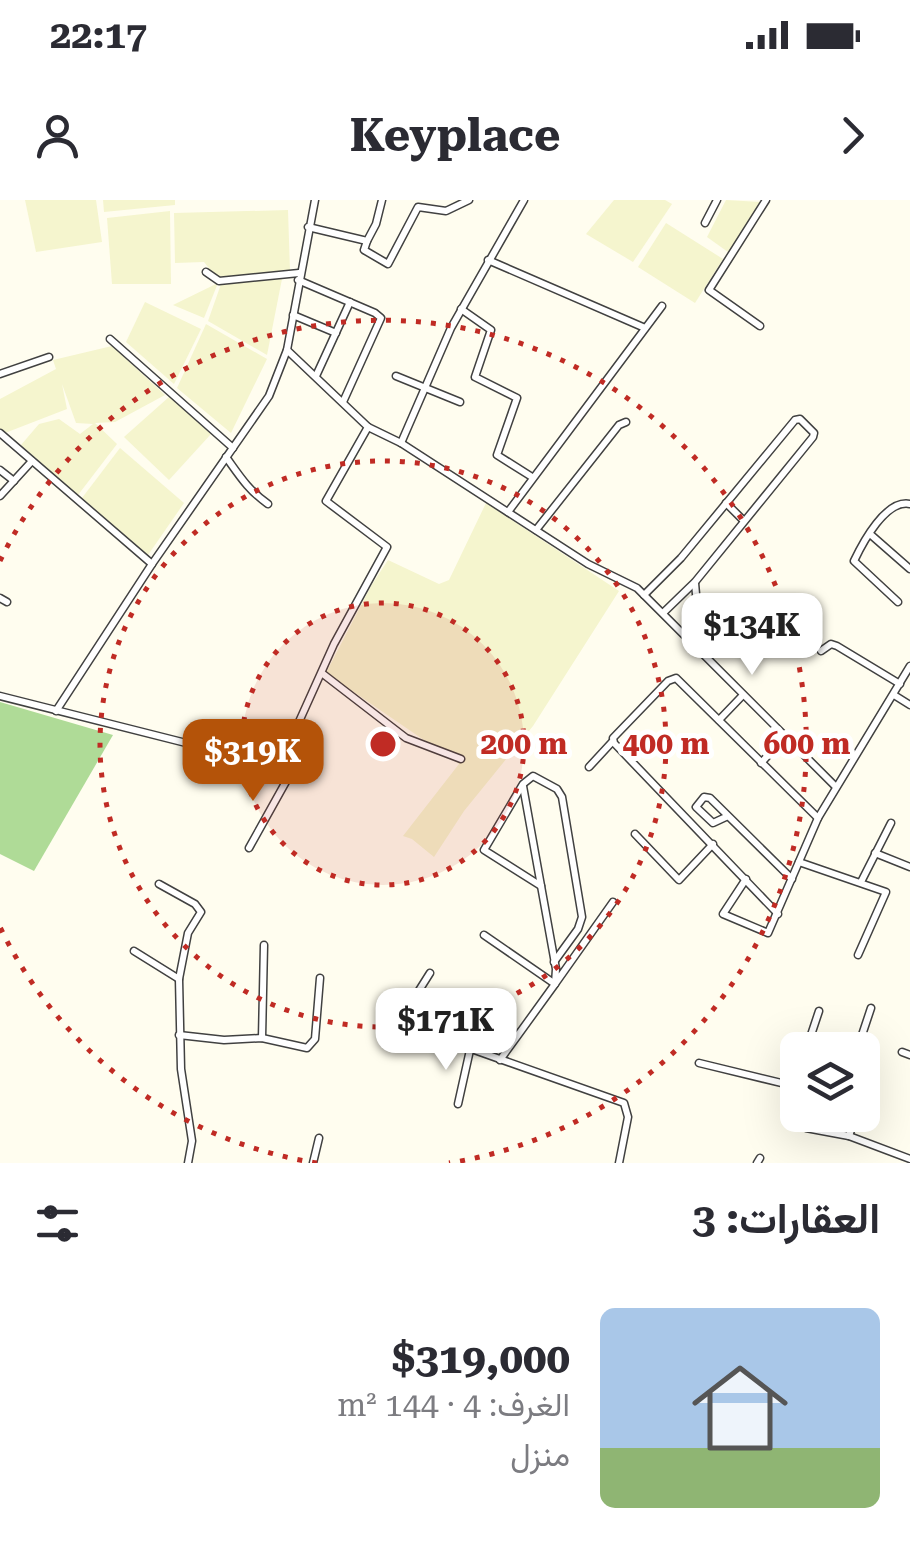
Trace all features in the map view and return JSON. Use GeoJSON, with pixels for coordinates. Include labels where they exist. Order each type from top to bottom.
{"type":"FeatureCollection","features":[{"type":"Feature","properties":{"kind":"street"},"geometry":{"type":"LineString","coordinates":[[56,711],[269,396],[286,350],[315,200]]}},
{"type":"Feature","properties":{"kind":"street"},"geometry":{"type":"LineString","coordinates":[[382,200],[364,250],[388,264],[418,207],[446,210],[468,200]]}},
{"type":"Feature","properties":{"kind":"street"},"geometry":{"type":"LineString","coordinates":[[400,443],[461,310],[524,200]]}},
{"type":"Feature","properties":{"kind":"street"},"geometry":{"type":"LineString","coordinates":[[706,223],[717,200]]}},
{"type":"Feature","properties":{"kind":"street"},"geometry":{"type":"LineString","coordinates":[[760,326],[709,290],[766,200]]}},
{"type":"Feature","properties":{"kind":"street"},"geometry":{"type":"LineString","coordinates":[[308,227],[367,240]]}},
{"type":"Feature","properties":{"kind":"street"},"geometry":{"type":"LineString","coordinates":[[488,260],[645,328]]}},
{"type":"Feature","properties":{"kind":"street"},"geometry":{"type":"LineString","coordinates":[[206,272],[219,281],[299,276],[381,318],[343,402]]}},
{"type":"Feature","properties":{"kind":"street"},"geometry":{"type":"LineString","coordinates":[[316,376],[350,302]]}},
{"type":"Feature","properties":{"kind":"street"},"geometry":{"type":"LineString","coordinates":[[508,512],[662,306]]}},
{"type":"Feature","properties":{"kind":"street"},"geometry":{"type":"LineString","coordinates":[[461,310],[491,330],[477,379],[517,398],[497,456],[532,477]]}},
{"type":"Feature","properties":{"kind":"street"},"geometry":{"type":"LineString","coordinates":[[293,315],[336,332]]}},
{"type":"Feature","properties":{"kind":"street"},"geometry":{"type":"LineString","coordinates":[[110,340],[232,448]]}},
{"type":"Feature","properties":{"kind":"street"},"geometry":{"type":"LineString","coordinates":[[286,350],[368,427],[644,595],[836,787]]}},
{"type":"Feature","properties":{"kind":"street"},"geometry":{"type":"LineString","coordinates":[[0,374],[50,358]]}},
{"type":"Feature","properties":{"kind":"street"},"geometry":{"type":"LineString","coordinates":[[396,376],[460,402]]}},
{"type":"Feature","properties":{"kind":"street"},"geometry":{"type":"LineString","coordinates":[[644,595],[681,558],[795,420],[802,421],[814,437],[695,582],[663,614]]}},
{"type":"Feature","properties":{"kind":"street"},"geometry":{"type":"LineString","coordinates":[[536,530],[619,425],[626,422]]}},
{"type":"Feature","properties":{"kind":"street"},"geometry":{"type":"LineString","coordinates":[[284,755],[334,644],[388,549],[326,500],[368,427]]}},
{"type":"Feature","properties":{"kind":"street"},"geometry":{"type":"LineString","coordinates":[[0,433],[152,564]]}},
{"type":"Feature","properties":{"kind":"street"},"geometry":{"type":"LineString","coordinates":[[226,457],[242,482],[268,504]]}},
{"type":"Feature","properties":{"kind":"street"},"geometry":{"type":"LineString","coordinates":[[0,496],[32,460]]}},
{"type":"Feature","properties":{"kind":"street"},"geometry":{"type":"LineString","coordinates":[[0,470],[14,481]]}},
{"type":"Feature","properties":{"kind":"street"},"geometry":{"type":"LineString","coordinates":[[726,504],[744,522]]}},
{"type":"Feature","properties":{"kind":"street"},"geometry":{"type":"LineString","coordinates":[[898,602],[854,561],[870,534],[896,504],[910,504]]}},
{"type":"Feature","properties":{"kind":"street"},"geometry":{"type":"LineString","coordinates":[[870,534],[910,569]]}},
{"type":"Feature","properties":{"kind":"street"},"geometry":{"type":"LineString","coordinates":[[695,582],[701,652]]}},
{"type":"Feature","properties":{"kind":"street"},"geometry":{"type":"LineString","coordinates":[[821,650],[827,645],[837,646],[900,684]]}},
{"type":"Feature","properties":{"kind":"street"},"geometry":{"type":"LineString","coordinates":[[746,879],[723,914],[764,934],[778,914],[818,818],[910,666]]}},
{"type":"Feature","properties":{"kind":"street"},"geometry":{"type":"LineString","coordinates":[[323,674],[406,738],[461,760]]}},
{"type":"Feature","properties":{"kind":"street"},"geometry":{"type":"LineString","coordinates":[[589,768],[673,678],[818,818]]}},
{"type":"Feature","properties":{"kind":"street"},"geometry":{"type":"LineString","coordinates":[[894,694],[910,705]]}},
{"type":"Feature","properties":{"kind":"street"},"geometry":{"type":"LineString","coordinates":[[719,720],[744,695]]}},
{"type":"Feature","properties":{"kind":"street"},"geometry":{"type":"LineString","coordinates":[[0,696],[196,745],[239,744],[284,755],[293,769],[249,848]]}},
{"type":"Feature","properties":{"kind":"street"},"geometry":{"type":"LineString","coordinates":[[761,763],[786,737]]}},
{"type":"Feature","properties":{"kind":"street"},"geometry":{"type":"LineString","coordinates":[[613,741],[778,914]]}},
{"type":"Feature","properties":{"kind":"street"},"geometry":{"type":"LineString","coordinates":[[541,886],[484,850],[530,777],[558,790],[562,797],[582,917],[554,962]]}},
{"type":"Feature","properties":{"kind":"street"},"geometry":{"type":"LineString","coordinates":[[523,784],[555,984]]}},
{"type":"Feature","properties":{"kind":"street"},"geometry":{"type":"LineString","coordinates":[[728,816],[714,823],[695,808],[708,796],[792,879]]}},
{"type":"Feature","properties":{"kind":"street"},"geometry":{"type":"LineString","coordinates":[[860,882],[891,823]]}},
{"type":"Feature","properties":{"kind":"street"},"geometry":{"type":"LineString","coordinates":[[635,834],[679,880],[713,844]]}},
{"type":"Feature","properties":{"kind":"street"},"geometry":{"type":"LineString","coordinates":[[876,853],[910,867]]}},
{"type":"Feature","properties":{"kind":"street"},"geometry":{"type":"LineString","coordinates":[[800,862],[881,889],[886,895],[858,955]]}},
{"type":"Feature","properties":{"kind":"street"},"geometry":{"type":"LineString","coordinates":[[159,884],[201,910],[188,933],[180,979],[182,1080],[192,1140],[188,1163]]}},
{"type":"Feature","properties":{"kind":"street"},"geometry":{"type":"LineString","coordinates":[[500,1060],[613,902]]}},
{"type":"Feature","properties":{"kind":"street"},"geometry":{"type":"LineString","coordinates":[[484,935],[555,984]]}},
{"type":"Feature","properties":{"kind":"street"},"geometry":{"type":"LineString","coordinates":[[262,1038],[264,946]]}},
{"type":"Feature","properties":{"kind":"street"},"geometry":{"type":"LineString","coordinates":[[134,952],[180,979]]}},
{"type":"Feature","properties":{"kind":"street"},"geometry":{"type":"LineString","coordinates":[[430,974],[400,1023],[624,1103],[628,1117],[619,1163]]}},
{"type":"Feature","properties":{"kind":"street"},"geometry":{"type":"LineString","coordinates":[[179,1034],[224,1040],[262,1038],[304,1049],[311,1046],[320,978]]}},
{"type":"Feature","properties":{"kind":"street"},"geometry":{"type":"LineString","coordinates":[[863,1032],[871,1008]]}},
{"type":"Feature","properties":{"kind":"street"},"geometry":{"type":"LineString","coordinates":[[812,1032],[819,1011]]}},
{"type":"Feature","properties":{"kind":"street"},"geometry":{"type":"LineString","coordinates":[[458,1104],[470,1050]]}},
{"type":"Feature","properties":{"kind":"street"},"geometry":{"type":"LineString","coordinates":[[699,1064],[780,1080]]}},
{"type":"Feature","properties":{"kind":"street"},"geometry":{"type":"LineString","coordinates":[[827,1132],[910,1159]]}},
{"type":"Feature","properties":{"kind":"street"},"geometry":{"type":"LineString","coordinates":[[848,1136],[850,1132]]}},
{"type":"Feature","properties":{"kind":"street"},"geometry":{"type":"LineString","coordinates":[[313,1163],[319,1138]]}},
{"type":"Feature","properties":{"kind":"green space"},"geometry":{"type":"Polygon","coordinates":[[[25,200],[96,200],[102,242],[36,252],[25,200]]]}},
{"type":"Feature","properties":{"kind":"green space"},"geometry":{"type":"Polygon","coordinates":[[[103,200],[175,200],[175,205],[104,212],[103,200]]]}},
{"type":"Feature","properties":{"kind":"green space"},"geometry":{"type":"Polygon","coordinates":[[[614,200],[665,200],[672,204],[633,262],[586,234],[614,200]]]}},
{"type":"Feature","properties":{"kind":"green space"},"geometry":{"type":"Polygon","coordinates":[[[726,200],[761,202],[728,252],[707,237],[726,200]]]}},
{"type":"Feature","properties":{"kind":"green space"},"geometry":{"type":"Polygon","coordinates":[[[288,210],[290,271],[216,277],[204,262],[175,263],[174,213],[288,210]]]}},
{"type":"Feature","properties":{"kind":"green space"},"geometry":{"type":"Polygon","coordinates":[[[170,211],[171,284],[112,284],[107,218],[170,211]]]}},
{"type":"Feature","properties":{"kind":"green space"},"geometry":{"type":"Polygon","coordinates":[[[666,223],[723,259],[695,303],[638,267],[666,223]]]}},
{"type":"Feature","properties":{"kind":"green space"},"geometry":{"type":"Polygon","coordinates":[[[282,279],[267,355],[208,321],[221,284],[282,279]]]}},
{"type":"Feature","properties":{"kind":"green space"},"geometry":{"type":"Polygon","coordinates":[[[218,283],[204,318],[173,305],[218,283]]]}},
{"type":"Feature","properties":{"kind":"green space"},"geometry":{"type":"Polygon","coordinates":[[[145,302],[201,329],[174,384],[126,342],[145,302]]]}},
{"type":"Feature","properties":{"kind":"green space"},"geometry":{"type":"Polygon","coordinates":[[[206,324],[267,359],[231,433],[177,388],[206,324]]]}},
{"type":"Feature","properties":{"kind":"green space"},"geometry":{"type":"Polygon","coordinates":[[[112,346],[165,395],[115,422],[95,423],[117,444],[78,495],[21,445],[39,424],[59,419],[80,434],[93,424],[76,423],[62,384],[67,409],[5,433],[0,429],[0,399],[56,369],[53,360],[112,346]]]}},
{"type":"Feature","properties":{"kind":"green space"},"geometry":{"type":"Polygon","coordinates":[[[169,397],[211,434],[169,480],[124,437],[169,397]]]}},
{"type":"Feature","properties":{"kind":"green space"},"geometry":{"type":"Polygon","coordinates":[[[120,448],[184,503],[148,555],[82,498],[120,448]]]}},
{"type":"Feature","properties":{"kind":"green space"},"geometry":{"type":"Polygon","coordinates":[[[486,503],[619,591],[533,726],[464,811],[434,857],[403,836],[459,764],[326,673],[388,560],[439,584],[449,580],[486,503]]]}},
{"type":"Feature","properties":{"kind":"green space"},"geometry":{"type":"Polygon","coordinates":[[[0,702],[113,735],[34,871],[0,854],[0,702]]]}}]}
